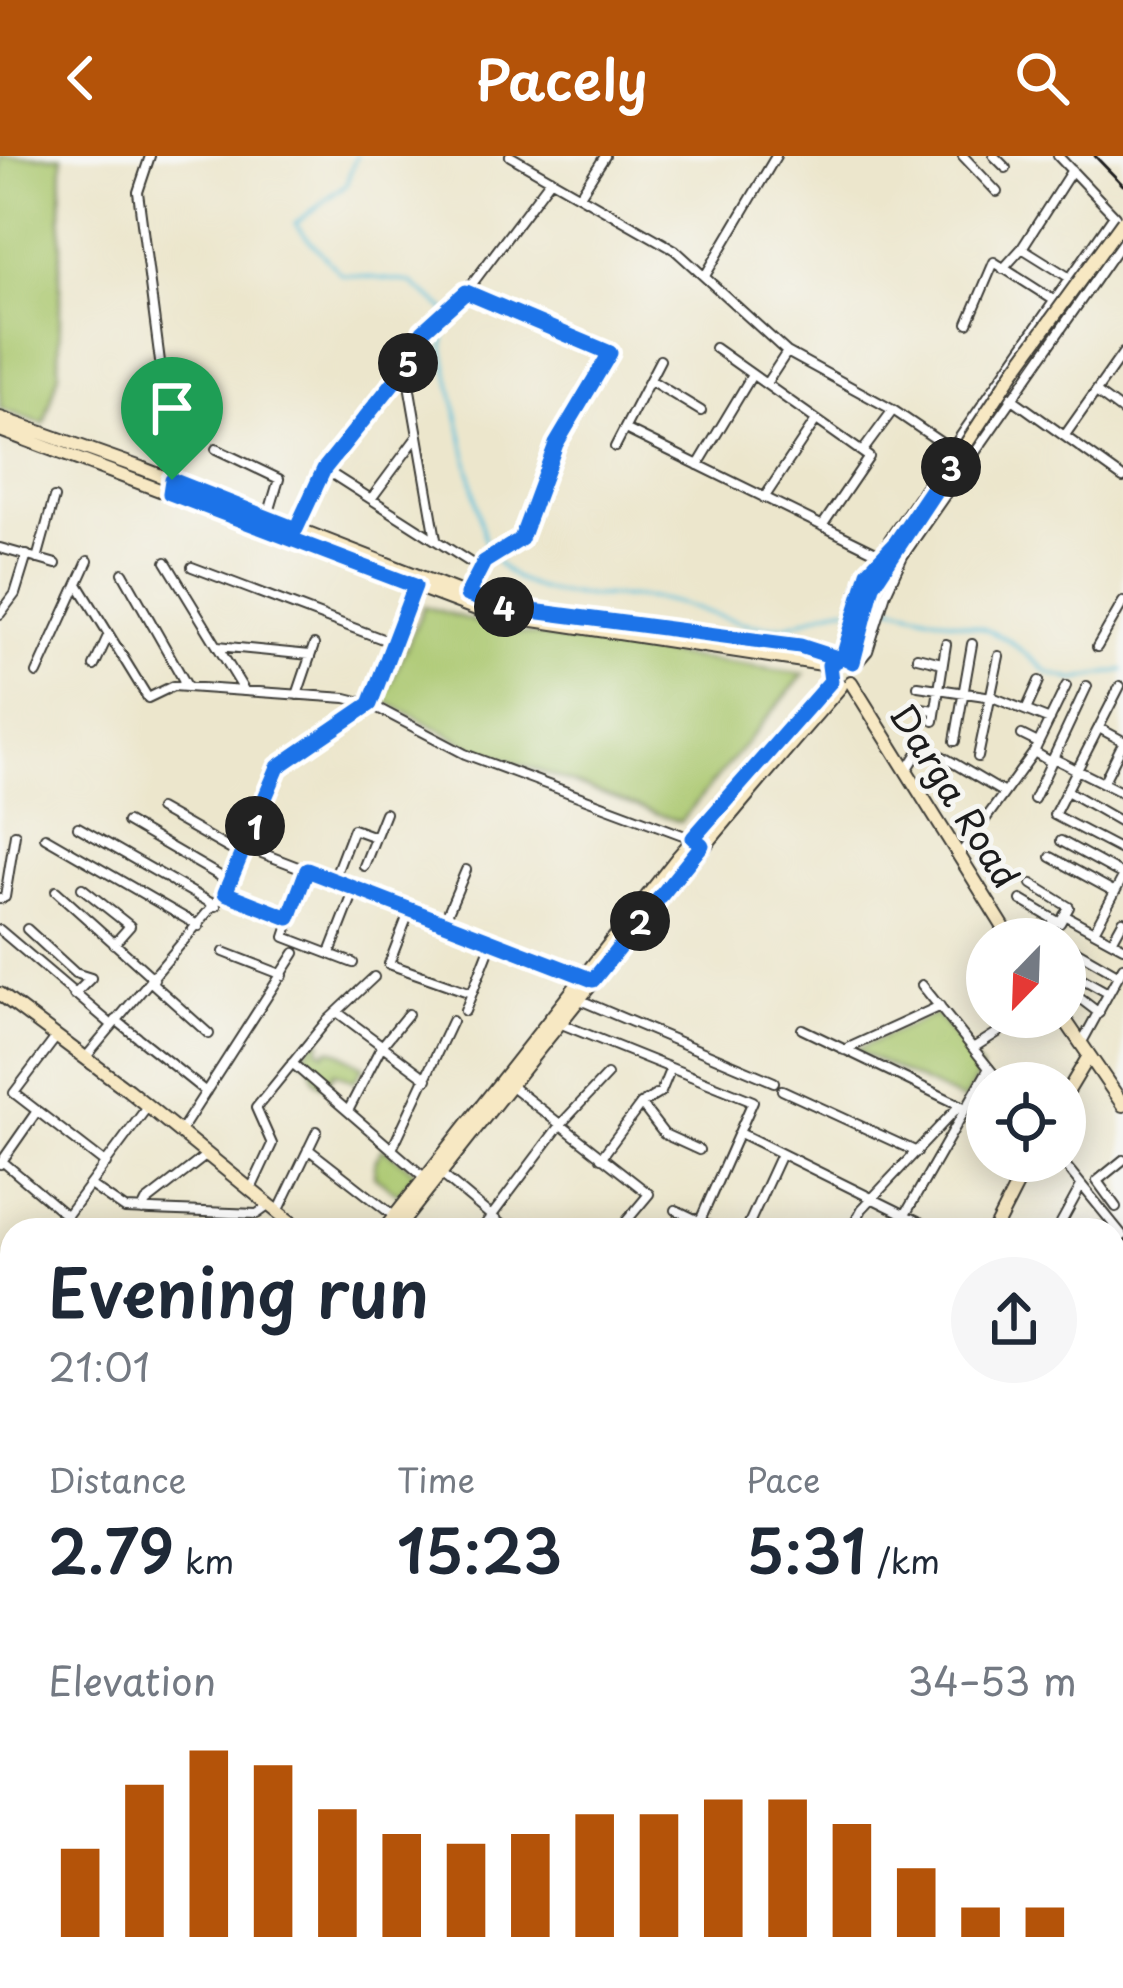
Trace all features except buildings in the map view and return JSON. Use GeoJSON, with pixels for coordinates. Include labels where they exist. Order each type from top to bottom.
{"type":"FeatureCollection","features":[{"type":"Feature","properties":{"kind":"main road"},"geometry":{"type":"LineString","coordinates":[[841,683],[843,662],[857,645],[873,585],[1120,220]]}},
{"type":"Feature","properties":{"kind":"main road"},"geometry":{"type":"LineString","coordinates":[[0,418],[519,620],[843,662]]}},
{"type":"Feature","properties":{"kind":"main road"},"geometry":{"type":"LineString","coordinates":[[0,430],[267,518],[417,581]]}},
{"type":"Feature","properties":{"kind":"main road"},"geometry":{"type":"LineString","coordinates":[[398,1218],[424,1177],[698,842],[841,683],[861,586],[951,467]]}},
{"type":"Feature","properties":{"kind":"main road","name":"Darga Road"},"geometry":{"type":"LineString","coordinates":[[841,683],[997,918]]}},
{"type":"Feature","properties":{"kind":"main road"},"geometry":{"type":"LineString","coordinates":[[400,1218],[578,999],[588,979]]}},
{"type":"Feature","properties":{"kind":"main road"},"geometry":{"type":"LineString","coordinates":[[0,994],[286,1218]]}},
{"type":"Feature","properties":{"kind":"main road"},"geometry":{"type":"LineString","coordinates":[[1077,1038],[1123,1105]]}},
{"type":"Feature","properties":{"kind":"main road"},"geometry":{"type":"LineString","coordinates":[[1080,1062],[1085,1050]]}},
{"type":"Feature","properties":{"kind":"main road"},"geometry":{"type":"LineString","coordinates":[[1000,1218],[1018,1182]]}},
{"type":"Feature","properties":{"kind":"street"},"geometry":{"type":"LineString","coordinates":[[150,156],[138,192],[173,463],[171,486]]}},
{"type":"Feature","properties":{"kind":"street"},"geometry":{"type":"LineString","coordinates":[[510,156],[675,250],[787,352],[892,410],[949,448]]}},
{"type":"Feature","properties":{"kind":"street"},"geometry":{"type":"LineString","coordinates":[[580,195],[605,156]]}},
{"type":"Feature","properties":{"kind":"street"},"geometry":{"type":"LineString","coordinates":[[704,276],[776,156]]}},
{"type":"Feature","properties":{"kind":"street"},"geometry":{"type":"LineString","coordinates":[[963,156],[998,192]]}},
{"type":"Feature","properties":{"kind":"street"},"geometry":{"type":"LineString","coordinates":[[994,156],[1006,168]]}},
{"type":"Feature","properties":{"kind":"street"},"geometry":{"type":"LineString","coordinates":[[625,429],[822,526],[888,549],[889,539],[949,448],[1070,278],[1120,220],[1058,156]]}},
{"type":"Feature","properties":{"kind":"street"},"geometry":{"type":"LineString","coordinates":[[1003,269],[1072,170]]}},
{"type":"Feature","properties":{"kind":"street"},"geometry":{"type":"LineString","coordinates":[[296,529],[324,469],[406,367],[423,331],[466,292],[551,179]]}},
{"type":"Feature","properties":{"kind":"street"},"geometry":{"type":"LineString","coordinates":[[843,662],[868,651],[903,556],[1123,240]]}},
{"type":"Feature","properties":{"kind":"street"},"geometry":{"type":"LineString","coordinates":[[1022,248],[1070,278]]}},
{"type":"Feature","properties":{"kind":"street"},"geometry":{"type":"LineString","coordinates":[[968,323],[994,262],[1055,301]]}},
{"type":"Feature","properties":{"kind":"street"},"geometry":{"type":"LineString","coordinates":[[465,599],[482,565],[521,539],[556,444],[610,353],[466,292]]}},
{"type":"Feature","properties":{"kind":"street"},"geometry":{"type":"LineString","coordinates":[[715,348],[868,457],[822,526]]}},
{"type":"Feature","properties":{"kind":"street"},"geometry":{"type":"LineString","coordinates":[[766,384],[787,352]]}},
{"type":"Feature","properties":{"kind":"street"},"geometry":{"type":"LineString","coordinates":[[1065,436],[1123,353]]}},
{"type":"Feature","properties":{"kind":"street"},"geometry":{"type":"LineString","coordinates":[[615,447],[660,361]]}},
{"type":"Feature","properties":{"kind":"street"},"geometry":{"type":"LineString","coordinates":[[406,367],[436,541]]}},
{"type":"Feature","properties":{"kind":"street"},"geometry":{"type":"LineString","coordinates":[[698,466],[752,374]]}},
{"type":"Feature","properties":{"kind":"street"},"geometry":{"type":"LineString","coordinates":[[650,380],[701,411]]}},
{"type":"Feature","properties":{"kind":"street"},"geometry":{"type":"LineString","coordinates":[[995,387],[1123,478]]}},
{"type":"Feature","properties":{"kind":"street"},"geometry":{"type":"LineString","coordinates":[[1096,392],[1123,412]]}},
{"type":"Feature","properties":{"kind":"street"},"geometry":{"type":"LineString","coordinates":[[862,452],[892,410]]}},
{"type":"Feature","properties":{"kind":"street"},"geometry":{"type":"LineString","coordinates":[[764,498],[816,420]]}},
{"type":"Feature","properties":{"kind":"street"},"geometry":{"type":"LineString","coordinates":[[371,499],[418,436]]}},
{"type":"Feature","properties":{"kind":"street"},"geometry":{"type":"LineString","coordinates":[[216,449],[279,479],[267,518]]}},
{"type":"Feature","properties":{"kind":"street"},"geometry":{"type":"LineString","coordinates":[[324,469],[482,565]]}},
{"type":"Feature","properties":{"kind":"street"},"geometry":{"type":"LineString","coordinates":[[0,614],[32,557],[54,498]]}},
{"type":"Feature","properties":{"kind":"street"},"geometry":{"type":"LineString","coordinates":[[0,548],[56,564]]}},
{"type":"Feature","properties":{"kind":"street"},"geometry":{"type":"LineString","coordinates":[[37,673],[88,560]]}},
{"type":"Feature","properties":{"kind":"street"},"geometry":{"type":"LineString","coordinates":[[166,562],[245,691]]}},
{"type":"Feature","properties":{"kind":"street"},"geometry":{"type":"LineString","coordinates":[[193,567],[393,643]]}},
{"type":"Feature","properties":{"kind":"street"},"geometry":{"type":"LineString","coordinates":[[123,573],[188,687]]}},
{"type":"Feature","properties":{"kind":"street"},"geometry":{"type":"LineString","coordinates":[[85,1058],[232,883],[278,767],[370,704],[417,581]]}},
{"type":"Feature","properties":{"kind":"street"},"geometry":{"type":"LineString","coordinates":[[78,584],[148,698],[173,686],[370,704],[465,754],[698,842]]}},
{"type":"Feature","properties":{"kind":"street"},"geometry":{"type":"LineString","coordinates":[[1097,647],[1123,602]]}},
{"type":"Feature","properties":{"kind":"street"},"geometry":{"type":"LineString","coordinates":[[94,666],[109,635]]}},
{"type":"Feature","properties":{"kind":"street"},"geometry":{"type":"LineString","coordinates":[[915,707],[934,716],[946,644]]}},
{"type":"Feature","properties":{"kind":"street"},"geometry":{"type":"LineString","coordinates":[[955,741],[972,644]]}},
{"type":"Feature","properties":{"kind":"street"},"geometry":{"type":"LineString","coordinates":[[218,646],[312,650],[297,695]]}},
{"type":"Feature","properties":{"kind":"street"},"geometry":{"type":"LineString","coordinates":[[978,758],[999,656]]}},
{"type":"Feature","properties":{"kind":"street"},"geometry":{"type":"LineString","coordinates":[[917,657],[942,663]]}},
{"type":"Feature","properties":{"kind":"street"},"geometry":{"type":"LineString","coordinates":[[1026,710],[1039,681]]}},
{"type":"Feature","properties":{"kind":"street"},"geometry":{"type":"LineString","coordinates":[[918,686],[992,697],[1050,720]]}},
{"type":"Feature","properties":{"kind":"street"},"geometry":{"type":"LineString","coordinates":[[958,857],[1036,748],[1066,686]]}},
{"type":"Feature","properties":{"kind":"street"},"geometry":{"type":"LineString","coordinates":[[1034,799],[1087,686]]}},
{"type":"Feature","properties":{"kind":"street"},"geometry":{"type":"LineString","coordinates":[[1120,686],[1054,815],[1123,851]]}},
{"type":"Feature","properties":{"kind":"street"},"geometry":{"type":"LineString","coordinates":[[1099,728],[1123,742],[1103,783]]}},
{"type":"Feature","properties":{"kind":"street"},"geometry":{"type":"LineString","coordinates":[[1022,735],[1052,760],[1123,794]]}},
{"type":"Feature","properties":{"kind":"street"},"geometry":{"type":"LineString","coordinates":[[905,773],[923,745],[1004,793]]}},
{"type":"Feature","properties":{"kind":"street"},"geometry":{"type":"LineString","coordinates":[[1067,791],[1123,823]]}},
{"type":"Feature","properties":{"kind":"street"},"geometry":{"type":"LineString","coordinates":[[159,809],[244,852],[307,870],[588,979]]}},
{"type":"Feature","properties":{"kind":"street"},"geometry":{"type":"LineString","coordinates":[[364,866],[386,813]]}},
{"type":"Feature","properties":{"kind":"street"},"geometry":{"type":"LineString","coordinates":[[127,822],[232,883]]}},
{"type":"Feature","properties":{"kind":"street"},"geometry":{"type":"LineString","coordinates":[[78,827],[216,906]]}},
{"type":"Feature","properties":{"kind":"street"},"geometry":{"type":"LineString","coordinates":[[333,880],[353,830],[375,837]]}},
{"type":"Feature","properties":{"kind":"street"},"geometry":{"type":"LineString","coordinates":[[0,899],[5,896],[15,834]]}},
{"type":"Feature","properties":{"kind":"street"},"geometry":{"type":"LineString","coordinates":[[45,837],[199,926]]}},
{"type":"Feature","properties":{"kind":"street"},"geometry":{"type":"LineString","coordinates":[[1061,842],[1123,876],[1094,932]]}},
{"type":"Feature","properties":{"kind":"street"},"geometry":{"type":"LineString","coordinates":[[1051,857],[1115,892]]}},
{"type":"Feature","properties":{"kind":"street"},"geometry":{"type":"LineString","coordinates":[[307,870],[286,937],[353,963]]}},
{"type":"Feature","properties":{"kind":"street"},"geometry":{"type":"LineString","coordinates":[[444,922],[466,870]]}},
{"type":"Feature","properties":{"kind":"street"},"geometry":{"type":"LineString","coordinates":[[1022,900],[1060,918],[1069,907],[1032,884]]}},
{"type":"Feature","properties":{"kind":"street"},"geometry":{"type":"LineString","coordinates":[[82,888],[130,926],[114,944]]}},
{"type":"Feature","properties":{"kind":"street"},"geometry":{"type":"LineString","coordinates":[[330,953],[355,889]]}},
{"type":"Feature","properties":{"kind":"street"},"geometry":{"type":"LineString","coordinates":[[56,891],[209,1034]]}},
{"type":"Feature","properties":{"kind":"street"},"geometry":{"type":"LineString","coordinates":[[225,893],[289,918]]}},
{"type":"Feature","properties":{"kind":"street"},"geometry":{"type":"LineString","coordinates":[[410,910],[389,964],[471,993]]}},
{"type":"Feature","properties":{"kind":"street"},"geometry":{"type":"LineString","coordinates":[[1112,941],[1123,921]]}},
{"type":"Feature","properties":{"kind":"street"},"geometry":{"type":"LineString","coordinates":[[27,929],[75,974],[91,979],[74,995]]}},
{"type":"Feature","properties":{"kind":"street"},"geometry":{"type":"LineString","coordinates":[[1086,929],[1123,947]]}},
{"type":"Feature","properties":{"kind":"street"},"geometry":{"type":"LineString","coordinates":[[0,930],[74,995],[206,1092]]}},
{"type":"Feature","properties":{"kind":"street"},"geometry":{"type":"LineString","coordinates":[[465,1011],[492,942]]}},
{"type":"Feature","properties":{"kind":"street"},"geometry":{"type":"LineString","coordinates":[[224,952],[283,975]]}},
{"type":"Feature","properties":{"kind":"street"},"geometry":{"type":"LineString","coordinates":[[180,1132],[295,953]]}},
{"type":"Feature","properties":{"kind":"street"},"geometry":{"type":"LineString","coordinates":[[1085,1050],[1121,971],[1086,954]]}},
{"type":"Feature","properties":{"kind":"street"},"geometry":{"type":"LineString","coordinates":[[250,1189],[272,1144],[256,1108],[337,1012],[374,977]]}},
{"type":"Feature","properties":{"kind":"street"},"geometry":{"type":"LineString","coordinates":[[1086,981],[1108,993]]}},
{"type":"Feature","properties":{"kind":"street"},"geometry":{"type":"LineString","coordinates":[[922,985],[984,1062]]}},
{"type":"Feature","properties":{"kind":"street"},"geometry":{"type":"LineString","coordinates":[[578,999],[774,1082]]}},
{"type":"Feature","properties":{"kind":"street"},"geometry":{"type":"LineString","coordinates":[[1086,1002],[1099,1012]]}},
{"type":"Feature","properties":{"kind":"street"},"geometry":{"type":"LineString","coordinates":[[844,1050],[940,1006]]}},
{"type":"Feature","properties":{"kind":"street"},"geometry":{"type":"LineString","coordinates":[[337,1012],[427,1079]]}},
{"type":"Feature","properties":{"kind":"street"},"geometry":{"type":"LineString","coordinates":[[348,1112],[381,1047],[408,1014]]}},
{"type":"Feature","properties":{"kind":"street"},"geometry":{"type":"LineString","coordinates":[[392,1149],[452,1021]]}},
{"type":"Feature","properties":{"kind":"street"},"geometry":{"type":"LineString","coordinates":[[559,1023],[753,1102],[701,1218]]}},
{"type":"Feature","properties":{"kind":"street"},"geometry":{"type":"LineString","coordinates":[[802,1029],[963,1107]]}},
{"type":"Feature","properties":{"kind":"street"},"geometry":{"type":"LineString","coordinates":[[57,1036],[14,1094],[106,1164]]}},
{"type":"Feature","properties":{"kind":"street"},"geometry":{"type":"LineString","coordinates":[[973,1048],[989,1038]]}},
{"type":"Feature","properties":{"kind":"street"},"geometry":{"type":"LineString","coordinates":[[292,1064],[424,1177]]}},
{"type":"Feature","properties":{"kind":"street"},"geometry":{"type":"LineString","coordinates":[[602,1158],[641,1104],[661,1092],[670,1070]]}},
{"type":"Feature","properties":{"kind":"street"},"geometry":{"type":"LineString","coordinates":[[492,1216],[560,1125],[607,1075]]}},
{"type":"Feature","properties":{"kind":"street"},"geometry":{"type":"LineString","coordinates":[[509,1084],[649,1194],[629,1218]]}},
{"type":"Feature","properties":{"kind":"street"},"geometry":{"type":"LineString","coordinates":[[782,1090],[916,1152]]}},
{"type":"Feature","properties":{"kind":"street"},"geometry":{"type":"LineString","coordinates":[[905,1215],[966,1102]]}},
{"type":"Feature","properties":{"kind":"street"},"geometry":{"type":"LineString","coordinates":[[641,1104],[664,1134],[699,1150]]}},
{"type":"Feature","properties":{"kind":"street"},"geometry":{"type":"LineString","coordinates":[[67,1218],[148,1106]]}},
{"type":"Feature","properties":{"kind":"street"},"geometry":{"type":"LineString","coordinates":[[857,1218],[963,1107]]}},
{"type":"Feature","properties":{"kind":"street"},"geometry":{"type":"LineString","coordinates":[[38,1112],[1,1163],[55,1218]]}},
{"type":"Feature","properties":{"kind":"street"},"geometry":{"type":"LineString","coordinates":[[90,1185],[125,1209],[257,1214],[274,1208],[317,1131]]}},
{"type":"Feature","properties":{"kind":"street"},"geometry":{"type":"LineString","coordinates":[[740,1133],[908,1218]]}},
{"type":"Feature","properties":{"kind":"street"},"geometry":{"type":"LineString","coordinates":[[308,1149],[389,1218]]}},
{"type":"Feature","properties":{"kind":"street"},"geometry":{"type":"LineString","coordinates":[[142,1210],[208,1154]]}},
{"type":"Feature","properties":{"kind":"street"},"geometry":{"type":"LineString","coordinates":[[752,1218],[781,1154]]}},
{"type":"Feature","properties":{"kind":"street"},"geometry":{"type":"LineString","coordinates":[[1116,1207],[1097,1181],[1123,1160]]}},
{"type":"Feature","properties":{"kind":"street"},"geometry":{"type":"LineString","coordinates":[[440,1173],[494,1218]]}},
{"type":"Feature","properties":{"kind":"street"},"geometry":{"type":"LineString","coordinates":[[1078,1182],[1108,1218]]}},
{"type":"Feature","properties":{"kind":"street"},"geometry":{"type":"LineString","coordinates":[[1064,1218],[1081,1186]]}},
{"type":"Feature","properties":{"kind":"street"},"geometry":{"type":"LineString","coordinates":[[676,1210],[693,1218]]}},
{"type":"Feature","properties":{"kind":"green space"},"geometry":{"type":"Polygon","coordinates":[[[0,156],[62,156],[59,373],[44,424],[0,409],[0,156]]]}},
{"type":"Feature","properties":{"kind":"green space"},"geometry":{"type":"Polygon","coordinates":[[[424,606],[506,631],[804,674],[680,822],[470,746],[384,700],[424,606]]]}},
{"type":"Feature","properties":{"kind":"green space"},"geometry":{"type":"Polygon","coordinates":[[[936,1014],[975,1062],[966,1062],[964,1101],[855,1050],[936,1014]]]}},
{"type":"Feature","properties":{"kind":"green space"},"geometry":{"type":"Polygon","coordinates":[[[315,1038],[325,1053],[338,1051],[364,1067],[354,1081],[335,1072],[325,1087],[316,1081],[308,1061],[302,1060],[315,1038]]]}},
{"type":"Feature","properties":{"kind":"green space"},"geometry":{"type":"Polygon","coordinates":[[[383,1148],[416,1172],[398,1194],[374,1176],[375,1161],[383,1148]]]}},
{"type":"Feature","properties":{"kind":"waterway"},"geometry":{"type":"LineString","coordinates":[[356,156],[346,184],[295,224],[341,274],[410,282],[446,310],[444,349],[485,541],[492,552]]}},
{"type":"Feature","properties":{"kind":"waterway"},"geometry":{"type":"LineString","coordinates":[[496,561],[511,575],[550,591],[657,599],[752,624],[785,625],[848,607]]}},
{"type":"Feature","properties":{"kind":"waterway"},"geometry":{"type":"LineString","coordinates":[[888,605],[984,629],[1007,639],[1049,673],[1075,680],[1123,670]]}},
{"type":"Feature","properties":{"kind":"railway"},"geometry":{"type":"LineString","coordinates":[[1095,156],[1123,185]]}},
{"type":"Feature","properties":{"kind":"route"},"geometry":{"type":"LineString","coordinates":[[172,480],[170,493],[415,586],[370,704],[278,767],[225,893],[289,918],[307,870],[593,980],[702,845],[693,838],[831,681],[827,670],[832,661],[843,657],[868,572],[951,467],[873,585],[853,662],[848,658],[843,657],[837,658],[800,646],[502,607],[467,595],[484,562],[521,539],[556,444],[610,353],[466,292],[423,331],[406,367],[324,469],[296,529],[172,480]]}}]}
